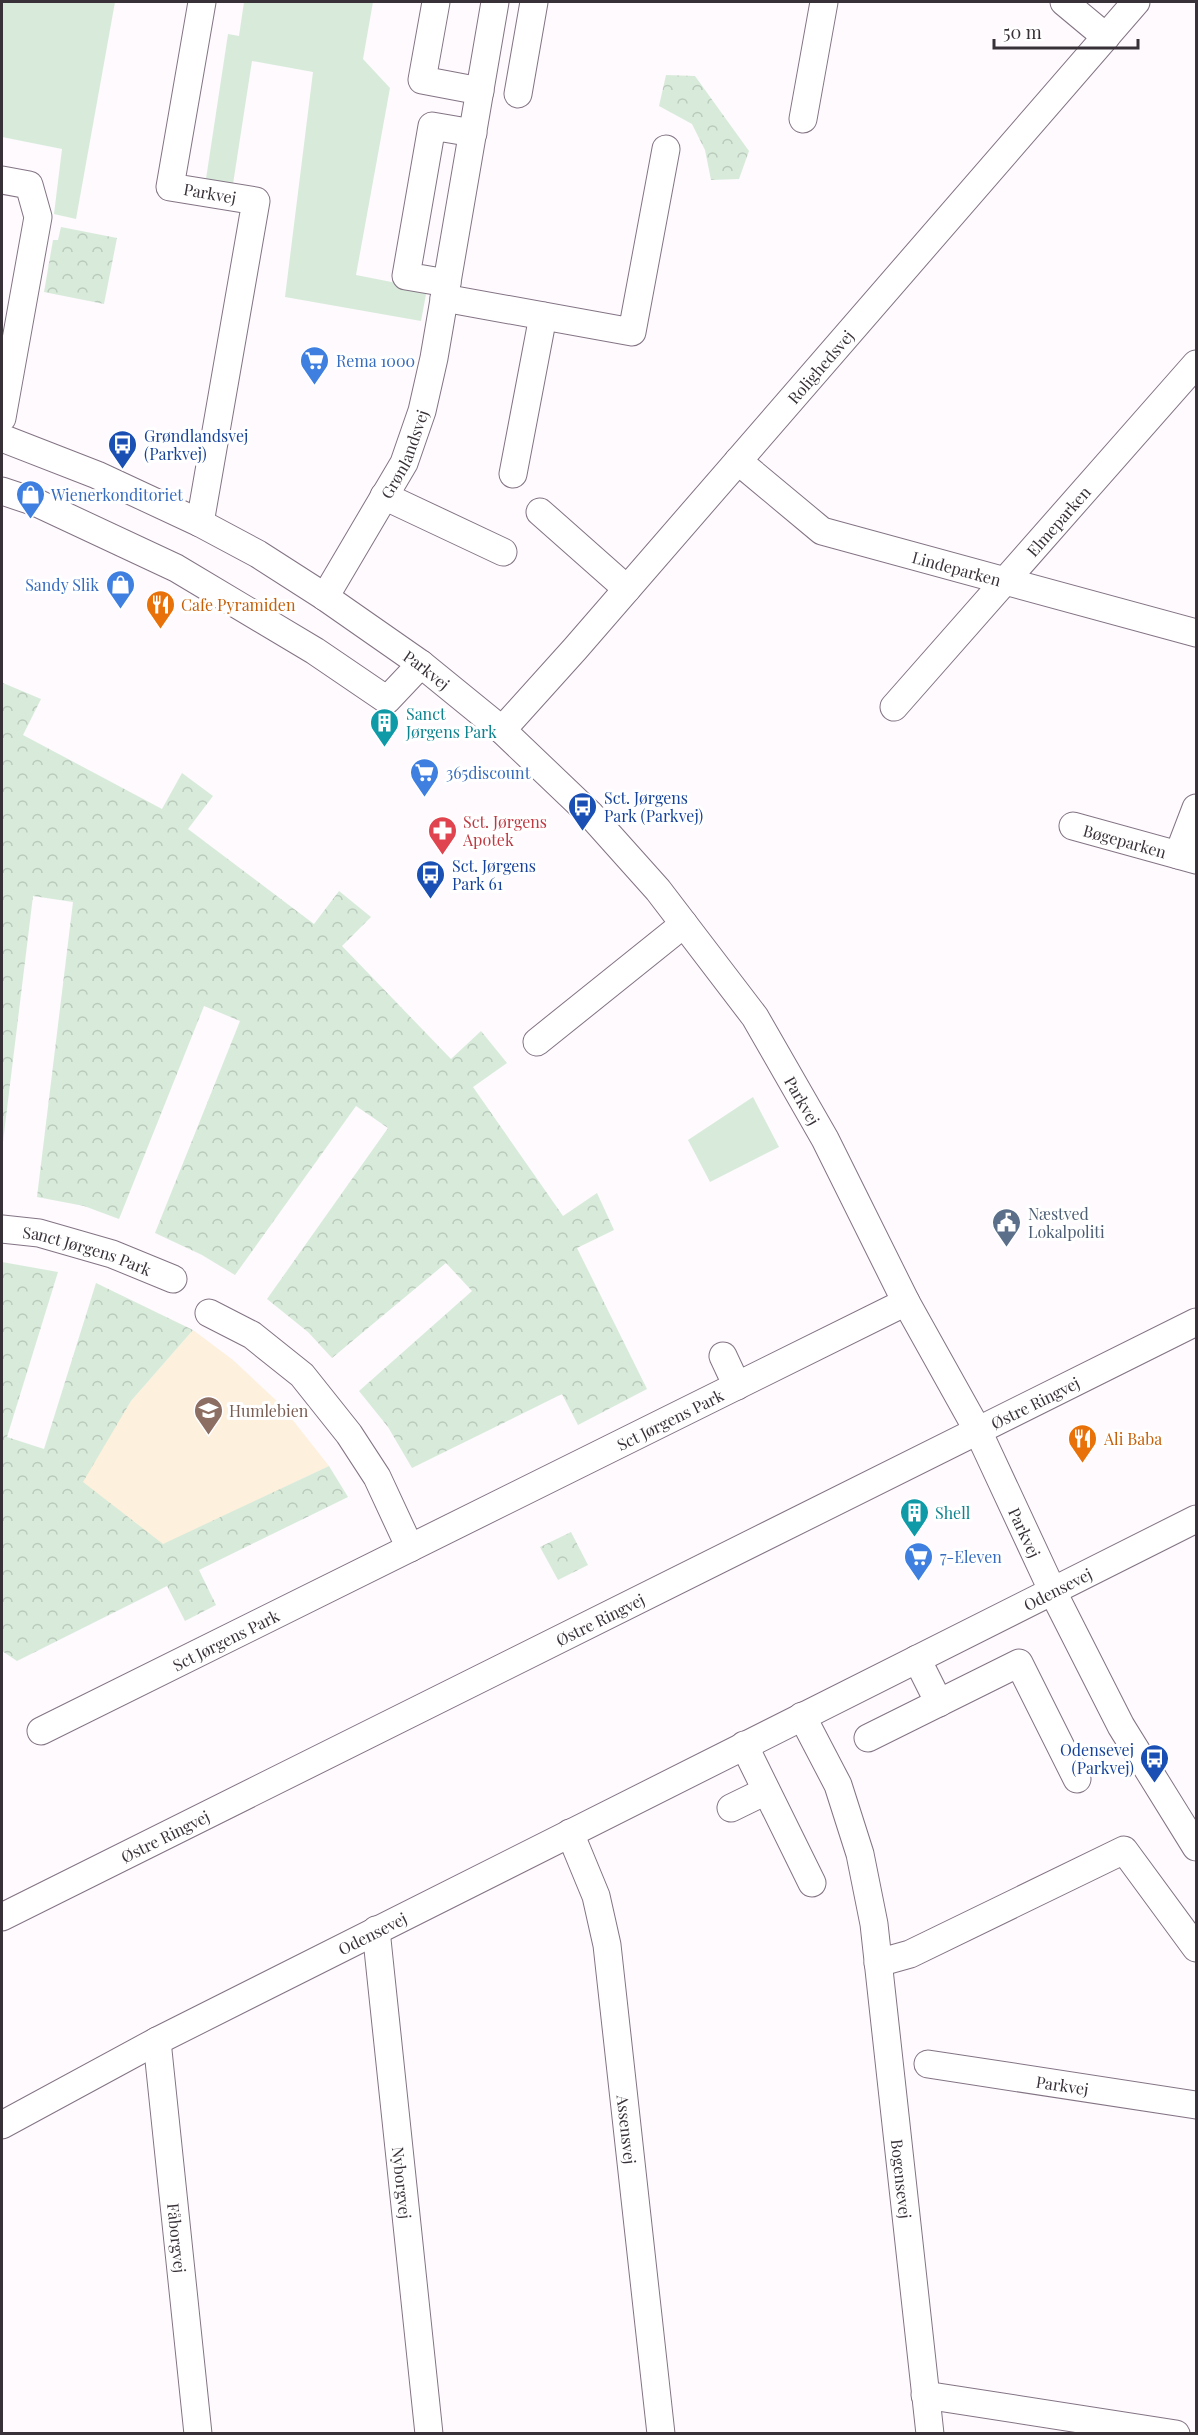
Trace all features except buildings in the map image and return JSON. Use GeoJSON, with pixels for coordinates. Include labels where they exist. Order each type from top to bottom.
{"type":"FeatureCollection","features":[{"type":"Feature","properties":{"kind":"street","name":"Parkvej"},"geometry":{"type":"LineString","coordinates":[[200,523],[256,201],[170,186],[202,2]]}},
{"type":"Feature","properties":{"kind":"street"},"geometry":{"type":"LineString","coordinates":[[436,2],[422,80],[480,91]]}},
{"type":"Feature","properties":{"kind":"street","name":"Grønlandsvej"},"geometry":{"type":"LineString","coordinates":[[325,597],[404,463],[422,411],[434,358],[495,2]]}},
{"type":"Feature","properties":{"kind":"street"},"geometry":{"type":"LineString","coordinates":[[518,94],[534,2]]}},
{"type":"Feature","properties":{"kind":"street"},"geometry":{"type":"LineString","coordinates":[[803,119],[824,2]]}},
{"type":"Feature","properties":{"kind":"street"},"geometry":{"type":"LineString","coordinates":[[1064,2],[1106,37]]}},
{"type":"Feature","properties":{"kind":"street","name":"Rolighedsvej"},"geometry":{"type":"LineString","coordinates":[[502,730],[1136,2]]}},
{"type":"Feature","properties":{"kind":"street"},"geometry":{"type":"LineString","coordinates":[[472,133],[432,126],[406,276],[445,290],[543,316],[632,332],[666,149]]}},
{"type":"Feature","properties":{"kind":"street"},"geometry":{"type":"LineString","coordinates":[[2,180],[29,185],[38,217],[2,418]]}},
{"type":"Feature","properties":{"kind":"street"},"geometry":{"type":"LineString","coordinates":[[513,474],[543,316]]}},
{"type":"Feature","properties":{"kind":"street","name":"Elmeparken"},"geometry":{"type":"LineString","coordinates":[[894,707],[1007,582],[1197,364]]}},
{"type":"Feature","properties":{"kind":"street","name":"Parkvej"},"geometry":{"type":"LineString","coordinates":[[2,438],[97,475],[200,523],[258,554],[325,597],[421,664],[502,730],[590,814],[658,890],[755,1017],[825,1139],[906,1302],[978,1431],[1053,1592],[1121,1726],[1197,1847]]}},
{"type":"Feature","properties":{"kind":"street","name":"Lindeparken"},"geometry":{"type":"LineString","coordinates":[[738,461],[822,531],[1197,633]]}},
{"type":"Feature","properties":{"kind":"street"},"geometry":{"type":"LineString","coordinates":[[2,491],[35,502],[176,568],[315,651],[387,700],[421,664]]}},
{"type":"Feature","properties":{"kind":"street"},"geometry":{"type":"LineString","coordinates":[[384,496],[503,552]]}},
{"type":"Feature","properties":{"kind":"street"},"geometry":{"type":"LineString","coordinates":[[540,512],[627,589]]}},
{"type":"Feature","properties":{"kind":"street","name":"Bøgeparken"},"geometry":{"type":"LineString","coordinates":[[1073,826],[1187,857],[1197,808]]}},
{"type":"Feature","properties":{"kind":"street"},"geometry":{"type":"LineString","coordinates":[[537,1042],[684,924]]}},
{"type":"Feature","properties":{"kind":"street","name":"Sanct Jørgens Park"},"geometry":{"type":"LineString","coordinates":[[2,1229],[39,1233],[101,1251],[173,1279]]}},
{"type":"Feature","properties":{"kind":"street","name":"Sct Jørgens Park"},"geometry":{"type":"LineString","coordinates":[[41,1731],[906,1302]]}},
{"type":"Feature","properties":{"kind":"street"},"geometry":{"type":"LineString","coordinates":[[209,1313],[252,1335],[302,1375],[349,1434],[377,1477],[410,1548]]}},
{"type":"Feature","properties":{"kind":"street","name":"Østre Ringvej"},"geometry":{"type":"LineString","coordinates":[[2,1917],[1197,1322]]}},
{"type":"Feature","properties":{"kind":"street","name":"Sct Jørgens Park"},"geometry":{"type":"LineString","coordinates":[[723,1356],[737,1386]]}},
{"type":"Feature","properties":{"kind":"street","name":"Odensevej"},"geometry":{"type":"LineString","coordinates":[[2,2125],[157,2041],[1197,1519]]}},
{"type":"Feature","properties":{"kind":"street"},"geometry":{"type":"LineString","coordinates":[[917,1659],[939,1703]]}},
{"type":"Feature","properties":{"kind":"street"},"geometry":{"type":"LineString","coordinates":[[868,1738],[1019,1663],[1077,1779]]}},
{"type":"Feature","properties":{"kind":"street","name":"Bogensevej"},"geometry":{"type":"LineString","coordinates":[[802,1716],[837,1785],[860,1854],[874,1923],[930,2433]]}},
{"type":"Feature","properties":{"kind":"street"},"geometry":{"type":"LineString","coordinates":[[744,1745],[813,1883]]}},
{"type":"Feature","properties":{"kind":"street"},"geometry":{"type":"LineString","coordinates":[[731,1808],[766,1791]]}},
{"type":"Feature","properties":{"kind":"street","name":"Assensvej"},"geometry":{"type":"LineString","coordinates":[[570,1833],[596,1896],[607,1945],[661,2433]]}},
{"type":"Feature","properties":{"kind":"street"},"geometry":{"type":"LineString","coordinates":[[878,1963],[910,1954],[1124,1850],[1197,1948]]}},
{"type":"Feature","properties":{"kind":"street","name":"Nyborgvej"},"geometry":{"type":"LineString","coordinates":[[376,1930],[429,2433]]}},
{"type":"Feature","properties":{"kind":"street","name":"Fåborgvej"},"geometry":{"type":"LineString","coordinates":[[157,2041],[198,2433]]}},
{"type":"Feature","properties":{"kind":"street","name":"Parkvej"},"geometry":{"type":"LineString","coordinates":[[928,2064],[1197,2105]]}},
{"type":"Feature","properties":{"kind":"street"},"geometry":{"type":"LineString","coordinates":[[925,2395],[1176,2433]]}},
{"type":"Feature","properties":{"kind":"shaded area","name":"Humlebien"},"geometry":{"type":"Polygon","coordinates":[[[193,1330],[233,1360],[280,1404],[329,1466],[163,1545],[82,1482],[131,1401],[193,1330]]]}},
{"type":"Feature","properties":{"kind":"green space"},"geometry":{"type":"Polygon","coordinates":[[[2,2],[115,2],[76,219],[54,214],[62,149],[2,137],[2,2]]]}},
{"type":"Feature","properties":{"kind":"green space"},"geometry":{"type":"Polygon","coordinates":[[[244,2],[373,2],[363,59],[390,88],[356,275],[427,289],[421,321],[285,297],[313,72],[252,61],[233,184],[206,179],[228,34],[239,36],[244,2]]]}},
{"type":"Feature","properties":{"kind":"green space"},"geometry":{"type":"Polygon","coordinates":[[[666,75],[695,76],[749,151],[739,179],[711,180],[705,150],[692,124],[659,106],[666,75]]]}},
{"type":"Feature","properties":{"kind":"green space"},"geometry":{"type":"Polygon","coordinates":[[[61,227],[117,238],[104,304],[44,292],[53,240],[58,240],[61,227]]]}},
{"type":"Feature","properties":{"kind":"green space"},"geometry":{"type":"Polygon","coordinates":[[[3,683],[41,699],[23,735],[162,809],[182,773],[213,796],[188,829],[314,924],[339,891],[371,917],[342,946],[451,1059],[481,1031],[507,1063],[473,1087],[563,1216],[597,1193],[614,1230],[577,1248],[647,1389],[578,1425],[562,1394],[412,1468],[388,1427],[359,1391],[472,1291],[446,1263],[332,1358],[308,1332],[267,1299],[388,1128],[356,1106],[235,1275],[202,1255],[155,1233],[240,1021],[204,1006],[119,1219],[84,1206],[37,1197],[73,902],[33,896],[2,1150],[3,683]]]}},
{"type":"Feature","properties":{"kind":"green space"},"geometry":{"type":"Polygon","coordinates":[[[753,1097],[779,1147],[710,1182],[688,1140],[753,1097]]]}},
{"type":"Feature","properties":{"kind":"green space"},"geometry":{"type":"Polygon","coordinates":[[[2,1262],[58,1272],[7,1437],[44,1449],[96,1283],[193,1330],[131,1401],[83,1482],[163,1544],[329,1466],[348,1497],[199,1570],[216,1605],[185,1621],[167,1586],[17,1661],[2,1651],[2,1262]]]}},
{"type":"Feature","properties":{"kind":"green space"},"geometry":{"type":"Polygon","coordinates":[[[571,1532],[588,1565],[558,1580],[540,1547],[571,1532]]]}},
{"type":"Feature","properties":{"kind":"place","name":"Rema 1000"},"geometry":{"type":"Point","coordinates":[315,386]}},
{"type":"Feature","properties":{"kind":"place","name":"Grøndlandsvej (Parkvej)"},"geometry":{"type":"Point","coordinates":[123,470]}},
{"type":"Feature","properties":{"kind":"place","name":"Wienerkonditoriet"},"geometry":{"type":"Point","coordinates":[30,520]}},
{"type":"Feature","properties":{"kind":"place","name":"Sandy Slik"},"geometry":{"type":"Point","coordinates":[120,610]}},
{"type":"Feature","properties":{"kind":"place","name":"Cafe Pyramiden"},"geometry":{"type":"Point","coordinates":[160,630]}},
{"type":"Feature","properties":{"kind":"place","name":"Sanct Jørgens Park"},"geometry":{"type":"Point","coordinates":[385,748]}},
{"type":"Feature","properties":{"kind":"place","name":"365discount"},"geometry":{"type":"Point","coordinates":[425,798]}},
{"type":"Feature","properties":{"kind":"place","name":"Sct. Jørgens Park (Parkvej)"},"geometry":{"type":"Point","coordinates":[583,832]}},
{"type":"Feature","properties":{"kind":"place","name":"Sct. Jørgens Apotek"},"geometry":{"type":"Point","coordinates":[442,856]}},
{"type":"Feature","properties":{"kind":"place","name":"Sct. Jørgens Park 61"},"geometry":{"type":"Point","coordinates":[431,900]}},
{"type":"Feature","properties":{"kind":"place","name":"Næstved Lokalpoliti"},"geometry":{"type":"Point","coordinates":[1007,1248]}},
{"type":"Feature","properties":{"kind":"place","name":"Humlebien"},"geometry":{"type":"Point","coordinates":[208,1436]}},
{"type":"Feature","properties":{"kind":"place","name":"Ali Baba"},"geometry":{"type":"Point","coordinates":[1083,1464]}},
{"type":"Feature","properties":{"kind":"place","name":"Shell"},"geometry":{"type":"Point","coordinates":[914,1538]}},
{"type":"Feature","properties":{"kind":"place","name":"7-Eleven"},"geometry":{"type":"Point","coordinates":[919,1582]}},
{"type":"Feature","properties":{"kind":"place","name":"Odensevej (Parkvej)"},"geometry":{"type":"Point","coordinates":[1155,1784]}}]}
